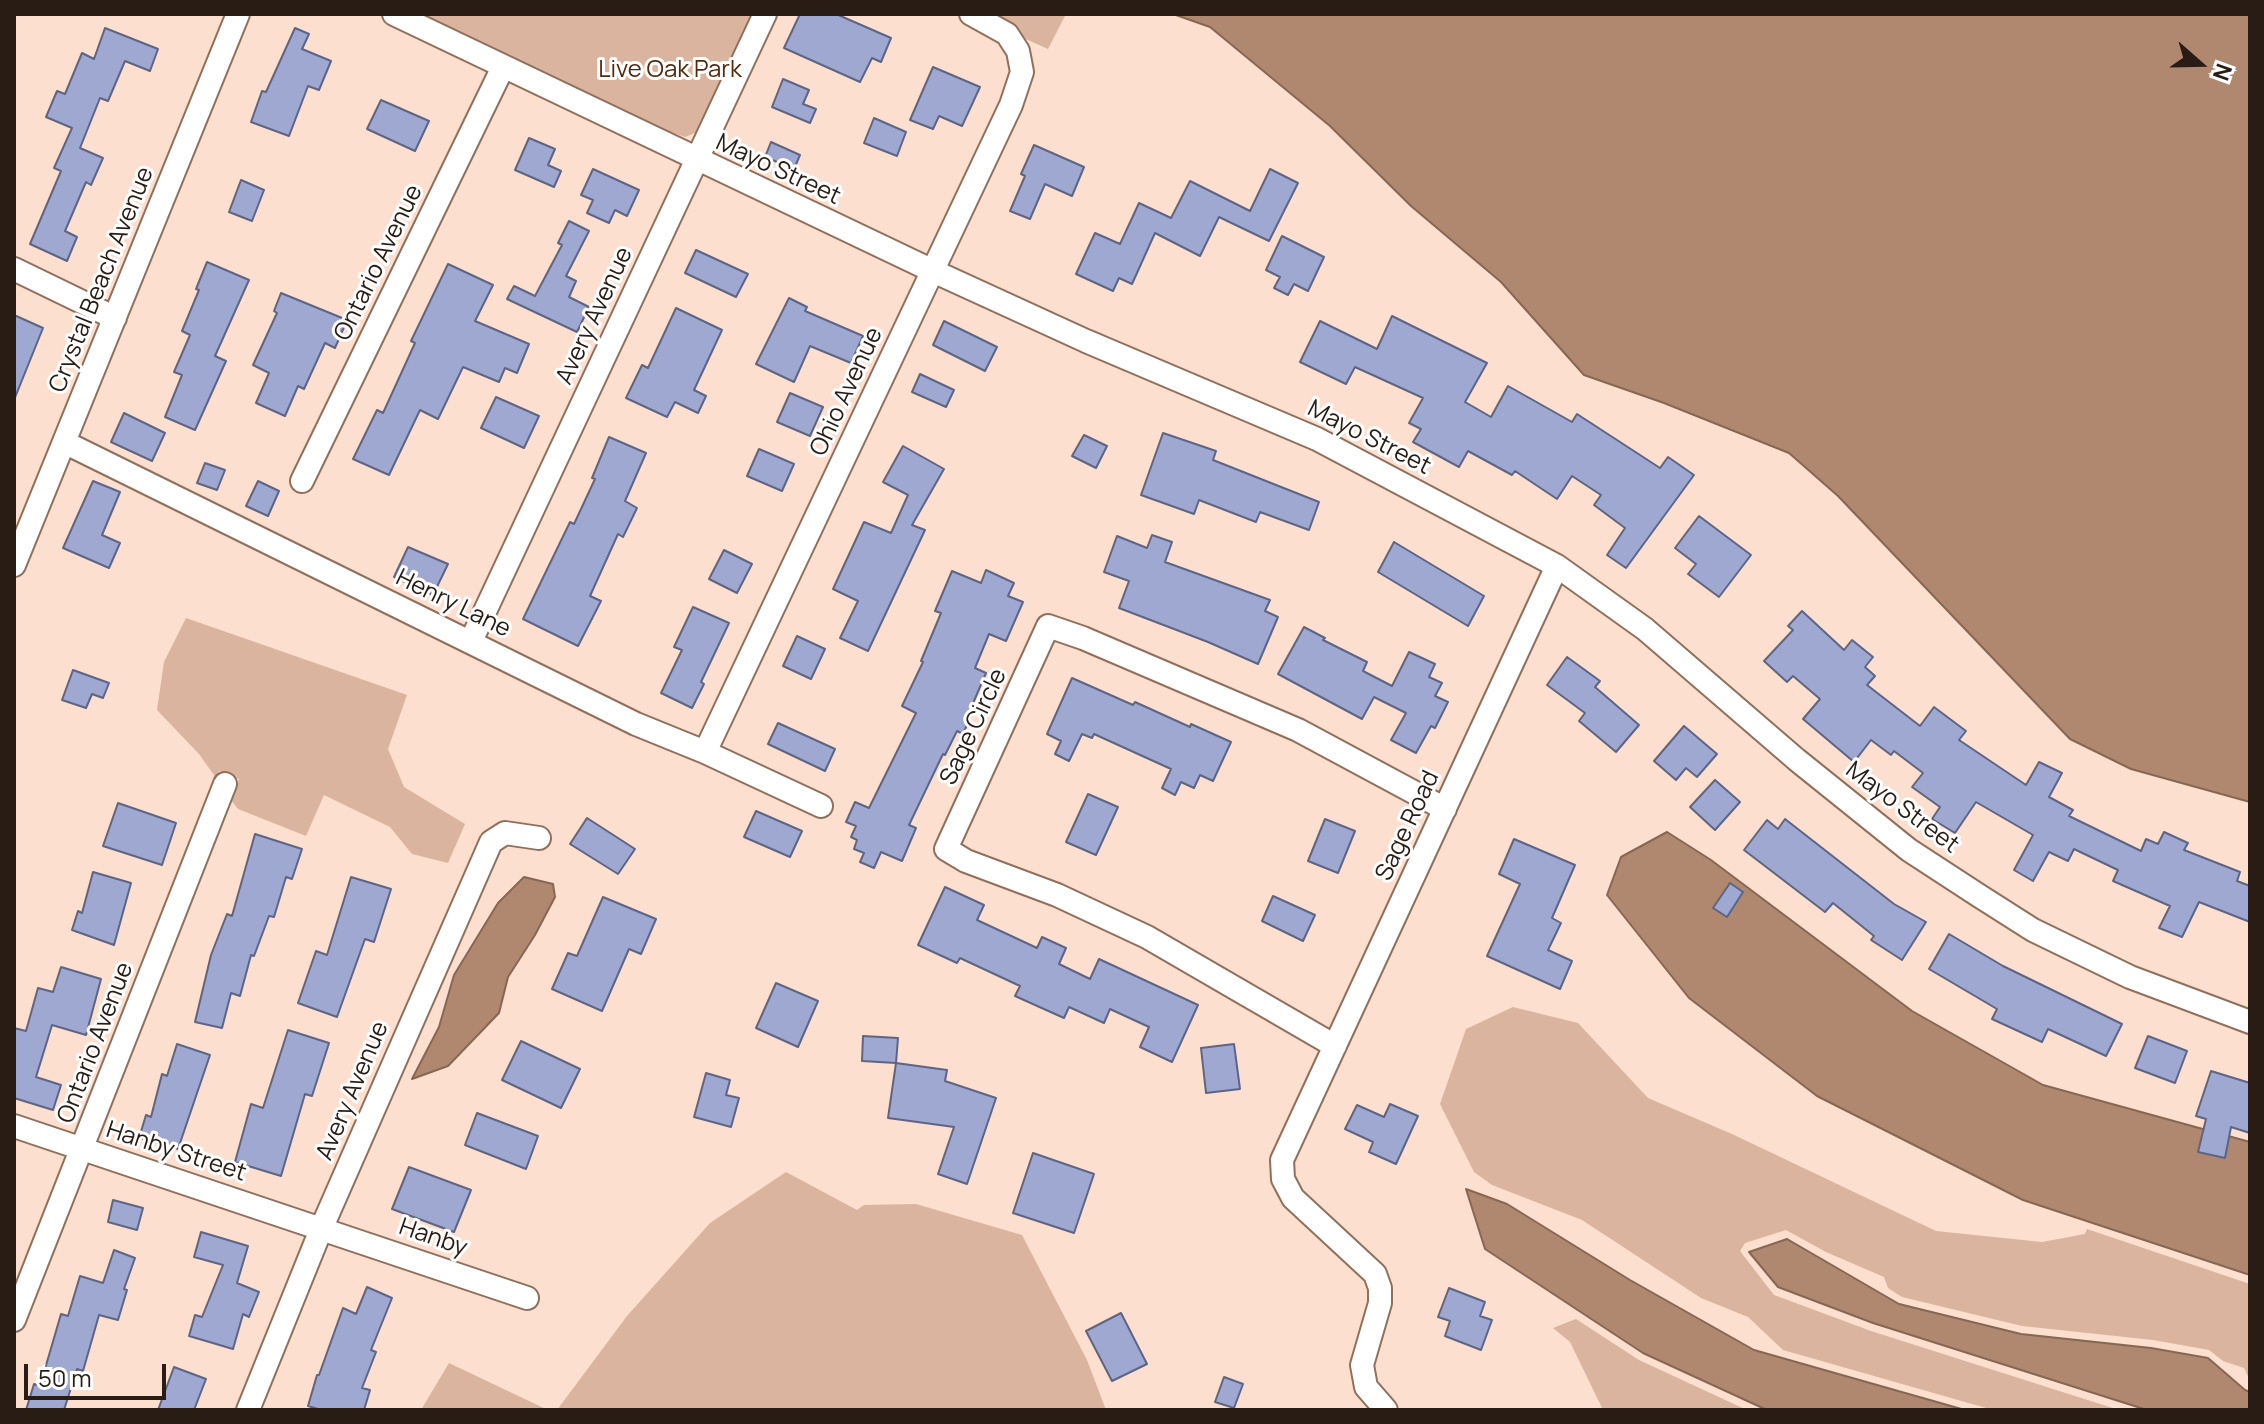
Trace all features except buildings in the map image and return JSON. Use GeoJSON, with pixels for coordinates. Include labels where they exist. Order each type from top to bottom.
{"type":"FeatureCollection","features":[{"type":"Feature","properties":{"kind":"street","name":"Crystal Beach Avenue"},"geometry":{"type":"LineString","coordinates":[[14,565],[238,14]]}},
{"type":"Feature","properties":{"kind":"street","name":"Mayo Street"},"geometry":{"type":"LineString","coordinates":[[394,14],[933,271],[1086,341],[1317,439],[1557,566],[1645,629],[1797,760],[1909,850],[2033,930],[2130,977],[2250,1022]]}},
{"type":"Feature","properties":{"kind":"street","name":"Avery Avenue"},"geometry":{"type":"LineString","coordinates":[[471,641],[765,14]]}},
{"type":"Feature","properties":{"kind":"street","name":"Ohio Avenue"},"geometry":{"type":"LineString","coordinates":[[705,752],[1011,105],[1022,72],[1018,51],[1007,34],[971,14]]}},
{"type":"Feature","properties":{"kind":"street","name":"Ontario Avenue"},"geometry":{"type":"LineString","coordinates":[[302,481],[503,67]]}},
{"type":"Feature","properties":{"kind":"street"},"geometry":{"type":"LineString","coordinates":[[14,269],[115,318]]}},
{"type":"Feature","properties":{"kind":"street","name":"Henry Lane"},"geometry":{"type":"LineString","coordinates":[[64,442],[636,724],[821,806]]}},
{"type":"Feature","properties":{"kind":"street","name":"Sage Road"},"geometry":{"type":"LineString","coordinates":[[1386,1410],[1366,1387],[1362,1365],[1380,1303],[1380,1288],[1375,1274],[1293,1198],[1283,1179],[1282,1160],[1557,566]]}},
{"type":"Feature","properties":{"kind":"street","name":"Sage Circle"},"geometry":{"type":"LineString","coordinates":[[1335,1046],[1147,937],[1057,895],[966,861],[946,849],[1048,626],[1298,730],[1445,809]]}},
{"type":"Feature","properties":{"kind":"street","name":"Ontario Avenue"},"geometry":{"type":"LineString","coordinates":[[14,1320],[225,784]]}},
{"type":"Feature","properties":{"kind":"street","name":"Avery Avenue"},"geometry":{"type":"LineString","coordinates":[[248,1410],[322,1227],[491,842],[505,833],[539,838]]}},
{"type":"Feature","properties":{"kind":"street","name":"Hanby Street"},"geometry":{"type":"LineString","coordinates":[[14,1126],[322,1227]]}},
{"type":"Feature","properties":{"kind":"street","name":"Hanby"},"geometry":{"type":"LineString","coordinates":[[322,1227],[527,1298]]}},
{"type":"Feature","properties":{"kind":"green space","name":"Live Oak Park"},"geometry":{"type":"Polygon","coordinates":[[[423,14],[760,14],[700,131],[685,137],[423,14]]]}},
{"type":"Feature","properties":{"kind":"green space"},"geometry":{"type":"Polygon","coordinates":[[[970,14],[1066,14],[1048,49],[970,14]]]}},
{"type":"Feature","properties":{"kind":"green space"},"geometry":{"type":"Polygon","coordinates":[[[186,618],[407,695],[388,749],[404,787],[465,824],[448,863],[412,854],[390,827],[324,795],[306,836],[238,809],[231,800],[239,779],[219,771],[216,778],[199,754],[157,710],[164,662],[186,618]]]}},
{"type":"Feature","properties":{"kind":"green space"},"geometry":{"type":"Polygon","coordinates":[[[1513,1007],[1578,1023],[1648,1098],[1732,1134],[1936,1231],[2042,1242],[2085,1234],[2087,1229],[2250,1284],[2250,1381],[2244,1368],[2223,1361],[2209,1350],[2153,1340],[2022,1326],[1902,1297],[1888,1288],[1884,1277],[1826,1252],[1786,1230],[1745,1243],[1740,1251],[1774,1295],[1871,1331],[2119,1410],[1993,1410],[1783,1350],[1748,1317],[1701,1298],[1582,1220],[1492,1185],[1474,1172],[1440,1104],[1466,1029],[1513,1007]]]}},
{"type":"Feature","properties":{"kind":"green space"},"geometry":{"type":"Polygon","coordinates":[[[786,1172],[857,1210],[864,1205],[916,1204],[1022,1235],[1087,1360],[1106,1410],[557,1410],[627,1316],[710,1223],[786,1172]]]}},
{"type":"Feature","properties":{"kind":"green space"},"geometry":{"type":"Polygon","coordinates":[[[1576,1319],[1639,1360],[1747,1410],[1603,1410],[1570,1342],[1553,1328],[1576,1319]]]}},
{"type":"Feature","properties":{"kind":"green space"},"geometry":{"type":"Polygon","coordinates":[[[449,1363],[491,1383],[548,1410],[421,1410],[449,1363]]]}},
{"type":"Feature","properties":{"kind":"shaded area"},"geometry":{"type":"Polygon","coordinates":[[[1173,14],[2250,14],[2250,802],[2131,769],[2070,739],[1838,496],[1789,453],[1584,375],[1501,282],[1411,206],[1330,126],[1210,27],[1173,14]]]}},
{"type":"Feature","properties":{"kind":"shaded area"},"geometry":{"type":"Polygon","coordinates":[[[1667,832],[1711,860],[1912,1011],[2043,1085],[2250,1142],[2250,1275],[2023,1200],[1817,1096],[1689,998],[1607,895],[1621,857],[1667,832]]]}},
{"type":"Feature","properties":{"kind":"shaded area"},"geometry":{"type":"Polygon","coordinates":[[[524,877],[553,884],[555,897],[508,977],[499,1013],[448,1066],[412,1079],[439,1027],[454,975],[498,903],[524,877]]]}},
{"type":"Feature","properties":{"kind":"shaded area"},"geometry":{"type":"Polygon","coordinates":[[[1466,1189],[1507,1204],[1630,1280],[1754,1350],[1965,1410],[1767,1410],[1643,1353],[1485,1249],[1466,1189]]]}},
{"type":"Feature","properties":{"kind":"shaded area"},"geometry":{"type":"Polygon","coordinates":[[[1787,1239],[1899,1304],[2021,1334],[2151,1348],[2208,1358],[2250,1392],[2250,1410],[2147,1410],[1873,1323],[1778,1287],[1749,1252],[1787,1239]]]}}]}
